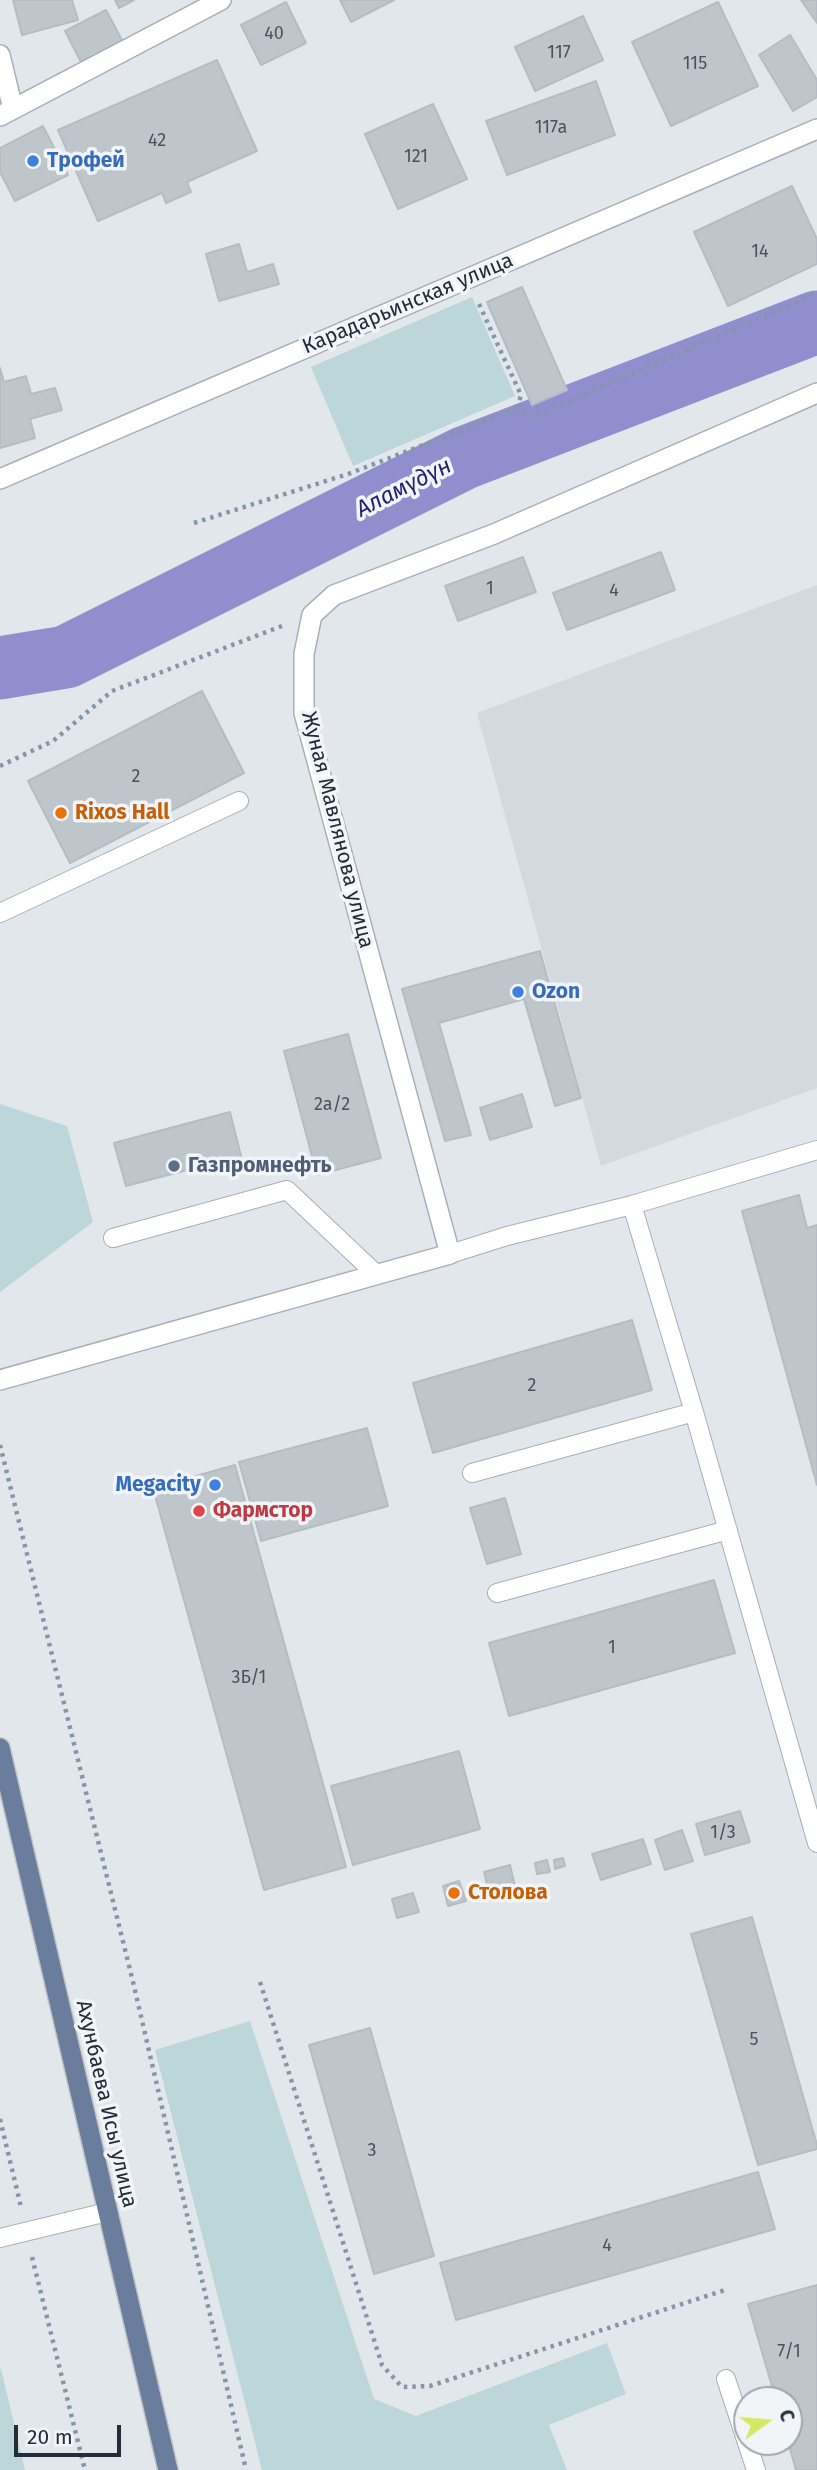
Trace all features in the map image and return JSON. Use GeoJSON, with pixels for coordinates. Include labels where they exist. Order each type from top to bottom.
{"type":"FeatureCollection","features":[{"type":"Feature","properties":{"kind":"main road","name":"Ахунбаева Исы улица"},"geometry":{"type":"LineString","coordinates":[[0,1748],[168,2470]]}},
{"type":"Feature","properties":{"kind":"street"},"geometry":{"type":"LineString","coordinates":[[0,55],[6,113],[221,0]]}},
{"type":"Feature","properties":{"kind":"street","name":"Карадарьинская улица"},"geometry":{"type":"LineString","coordinates":[[0,479],[817,129]]}},
{"type":"Feature","properties":{"kind":"street"},"geometry":{"type":"LineString","coordinates":[[312,615],[334,595],[494,534],[817,393]]}},
{"type":"Feature","properties":{"kind":"street","name":"Жуная Мавлянова улица"},"geometry":{"type":"LineString","coordinates":[[312,615],[304,654],[304,713],[450,1254]]}},
{"type":"Feature","properties":{"kind":"street"},"geometry":{"type":"LineString","coordinates":[[0,1380],[450,1254]]}},
{"type":"Feature","properties":{"kind":"lane"},"geometry":{"type":"LineString","coordinates":[[0,913],[239,801]]}},
{"type":"Feature","properties":{"kind":"lane"},"geometry":{"type":"LineString","coordinates":[[450,1254],[507,1236],[632,1205],[817,1150]]}},
{"type":"Feature","properties":{"kind":"lane"},"geometry":{"type":"LineString","coordinates":[[113,1238],[287,1190],[377,1275]]}},
{"type":"Feature","properties":{"kind":"lane"},"geometry":{"type":"LineString","coordinates":[[632,1205],[817,1843]]}},
{"type":"Feature","properties":{"kind":"lane"},"geometry":{"type":"LineString","coordinates":[[472,1473],[694,1412]]}},
{"type":"Feature","properties":{"kind":"lane"},"geometry":{"type":"LineString","coordinates":[[497,1593],[727,1530]]}},
{"type":"Feature","properties":{"kind":"lane"},"geometry":{"type":"LineString","coordinates":[[0,2238],[107,2212]]}},
{"type":"Feature","properties":{"kind":"lane"},"geometry":{"type":"LineString","coordinates":[[726,2379],[756,2470]]}},
{"type":"Feature","properties":{"kind":"path"},"geometry":{"type":"LineString","coordinates":[[468,278],[521,396],[517,409]]}},
{"type":"Feature","properties":{"kind":"path"},"geometry":{"type":"LineString","coordinates":[[194,523],[348,474],[517,409],[533,417],[817,293]]}},
{"type":"Feature","properties":{"kind":"path"},"geometry":{"type":"LineString","coordinates":[[0,766],[53,741],[112,691],[312,615]]}},
{"type":"Feature","properties":{"kind":"path"},"geometry":{"type":"LineString","coordinates":[[0,1445],[134,1986],[246,2470]]}},
{"type":"Feature","properties":{"kind":"path"},"geometry":{"type":"LineString","coordinates":[[260,1982],[382,2365],[402,2388],[430,2386],[725,2290]]}},
{"type":"Feature","properties":{"kind":"path"},"geometry":{"type":"LineString","coordinates":[[0,2119],[85,2470]]}},
{"type":"Feature","properties":{"kind":"shaded area"},"geometry":{"type":"Polygon","coordinates":[[[472,297],[515,396],[353,466],[311,367],[472,297]]]}},
{"type":"Feature","properties":{"kind":"shaded area"},"geometry":{"type":"Polygon","coordinates":[[[817,585],[817,1088],[601,1166],[477,713],[817,585]]]}},
{"type":"Feature","properties":{"kind":"shaded area"},"geometry":{"type":"Polygon","coordinates":[[[0,1104],[67,1126],[93,1222],[0,1292],[0,1104]]]}},
{"type":"Feature","properties":{"kind":"shaded area"},"geometry":{"type":"Polygon","coordinates":[[[250,2021],[374,2399],[416,2416],[607,2343],[626,2394],[549,2425],[567,2470],[262,2470],[155,2050],[250,2021]]]}},
{"type":"Feature","properties":{"kind":"shaded area"},"geometry":{"type":"Polygon","coordinates":[[[1,2369],[25,2470],[0,2470],[1,2369]]]}},
{"type":"Feature","properties":{"kind":"building"},"geometry":{"type":"Polygon","coordinates":[[[13,0],[72,0],[78,20],[22,35],[13,0]]]}},
{"type":"Feature","properties":{"kind":"building"},"geometry":{"type":"Polygon","coordinates":[[[115,0],[134,0],[119,8],[115,0]]]}},
{"type":"Feature","properties":{"kind":"building"},"geometry":{"type":"Polygon","coordinates":[[[340,0],[394,0],[351,22],[340,0]]]}},
{"type":"Feature","properties":{"kind":"building"},"geometry":{"type":"Polygon","coordinates":[[[801,0],[817,0],[817,23],[801,0]]]}},
{"type":"Feature","properties":{"kind":"building"},"geometry":{"type":"Polygon","coordinates":[[[286,2],[306,43],[261,65],[241,25],[286,2]]]}},
{"type":"Feature","properties":{"kind":"building"},"geometry":{"type":"Polygon","coordinates":[[[718,2],[758,86],[671,126],[632,42],[718,2]]]}},
{"type":"Feature","properties":{"kind":"building"},"geometry":{"type":"Polygon","coordinates":[[[106,10],[123,42],[82,64],[65,31],[106,10]]]}},
{"type":"Feature","properties":{"kind":"building"},"geometry":{"type":"Polygon","coordinates":[[[583,16],[603,60],[535,91],[515,47],[583,16]]]}},
{"type":"Feature","properties":{"kind":"building"},"geometry":{"type":"Polygon","coordinates":[[[790,35],[817,80],[817,97],[793,111],[759,55],[790,35]]]}},
{"type":"Feature","properties":{"kind":"building"},"geometry":{"type":"Polygon","coordinates":[[[217,60],[257,151],[187,182],[191,192],[166,203],[162,193],[98,221],[58,130],[217,60]]]}},
{"type":"Feature","properties":{"kind":"building"},"geometry":{"type":"Polygon","coordinates":[[[596,81],[615,135],[507,175],[486,121],[596,81]]]}},
{"type":"Feature","properties":{"kind":"building"},"geometry":{"type":"Polygon","coordinates":[[[433,104],[467,179],[398,209],[365,134],[433,104]]]}},
{"type":"Feature","properties":{"kind":"building"},"geometry":{"type":"Polygon","coordinates":[[[43,126],[68,175],[15,201],[0,172],[0,148],[43,126]]]}},
{"type":"Feature","properties":{"kind":"building"},"geometry":{"type":"Polygon","coordinates":[[[792,186],[817,239],[817,264],[728,306],[694,232],[792,186]]]}},
{"type":"Feature","properties":{"kind":"building"},"geometry":{"type":"Polygon","coordinates":[[[239,244],[247,272],[273,264],[279,284],[219,301],[206,254],[239,244]]]}},
{"type":"Feature","properties":{"kind":"building"},"geometry":{"type":"Polygon","coordinates":[[[522,287],[567,390],[532,405],[487,302],[522,287]]]}},
{"type":"Feature","properties":{"kind":"building"},"geometry":{"type":"Polygon","coordinates":[[[0,368],[4,382],[26,376],[31,394],[55,388],[62,410],[30,419],[35,438],[0,448],[0,368]]]}},
{"type":"Feature","properties":{"kind":"building"},"geometry":{"type":"Polygon","coordinates":[[[661,552],[675,590],[567,630],[553,593],[661,552]]]}},
{"type":"Feature","properties":{"kind":"building"},"geometry":{"type":"Polygon","coordinates":[[[523,557],[536,592],[458,621],[445,586],[523,557]]]}},
{"type":"Feature","properties":{"kind":"building"},"geometry":{"type":"Polygon","coordinates":[[[202,691],[244,773],[70,863],[28,781],[202,691]]]}},
{"type":"Feature","properties":{"kind":"building"},"geometry":{"type":"Polygon","coordinates":[[[540,951],[581,1098],[555,1106],[524,999],[439,1023],[471,1135],[445,1141],[402,989],[540,951]]]}},
{"type":"Feature","properties":{"kind":"building"},"geometry":{"type":"Polygon","coordinates":[[[348,1034],[381,1158],[317,1175],[284,1051],[348,1034]]]}},
{"type":"Feature","properties":{"kind":"building"},"geometry":{"type":"Polygon","coordinates":[[[522,1094],[532,1127],[490,1140],[480,1108],[522,1094]]]}},
{"type":"Feature","properties":{"kind":"building"},"geometry":{"type":"Polygon","coordinates":[[[230,1112],[241,1156],[126,1186],[114,1143],[230,1112]]]}},
{"type":"Feature","properties":{"kind":"building"},"geometry":{"type":"Polygon","coordinates":[[[799,1195],[807,1228],[817,1225],[817,1485],[742,1211],[799,1195]]]}},
{"type":"Feature","properties":{"kind":"building"},"geometry":{"type":"Polygon","coordinates":[[[632,1320],[652,1390],[433,1453],[413,1383],[632,1320]]]}},
{"type":"Feature","properties":{"kind":"building"},"geometry":{"type":"Polygon","coordinates":[[[367,1428],[388,1506],[261,1541],[239,1462],[367,1428]]]}},
{"type":"Feature","properties":{"kind":"building"},"geometry":{"type":"Polygon","coordinates":[[[235,1465],[346,1867],[264,1890],[153,1488],[235,1465]]]}},
{"type":"Feature","properties":{"kind":"building"},"geometry":{"type":"Polygon","coordinates":[[[505,1498],[521,1554],[487,1564],[470,1508],[505,1498]]]}},
{"type":"Feature","properties":{"kind":"building"},"geometry":{"type":"Polygon","coordinates":[[[714,1580],[735,1653],[509,1716],[489,1643],[714,1580]]]}},
{"type":"Feature","properties":{"kind":"building"},"geometry":{"type":"Polygon","coordinates":[[[459,1751],[480,1829],[353,1865],[331,1786],[459,1751]]]}},
{"type":"Feature","properties":{"kind":"building"},"geometry":{"type":"Polygon","coordinates":[[[740,1811],[750,1842],[705,1855],[696,1824],[740,1811]]]}},
{"type":"Feature","properties":{"kind":"building"},"geometry":{"type":"Polygon","coordinates":[[[682,1830],[693,1861],[665,1870],[655,1840],[682,1830]]]}},
{"type":"Feature","properties":{"kind":"building"},"geometry":{"type":"Polygon","coordinates":[[[643,1839],[651,1864],[601,1880],[592,1854],[643,1839]]]}},
{"type":"Feature","properties":{"kind":"building"},"geometry":{"type":"Polygon","coordinates":[[[563,1858],[565,1866],[555,1869],[554,1860],[563,1858]]]}},
{"type":"Feature","properties":{"kind":"building"},"geometry":{"type":"Polygon","coordinates":[[[547,1860],[550,1872],[537,1874],[535,1863],[547,1860]]]}},
{"type":"Feature","properties":{"kind":"building"},"geometry":{"type":"Polygon","coordinates":[[[510,1865],[515,1886],[489,1893],[484,1872],[510,1865]]]}},
{"type":"Feature","properties":{"kind":"building","name":"Столова"},"geometry":{"type":"Polygon","coordinates":[[[459,1881],[466,1901],[448,1906],[443,1886],[459,1881]]]}},
{"type":"Feature","properties":{"kind":"building"},"geometry":{"type":"Polygon","coordinates":[[[413,1893],[419,1912],[397,1918],[392,1899],[413,1893]]]}},
{"type":"Feature","properties":{"kind":"building"},"geometry":{"type":"Polygon","coordinates":[[[752,1917],[817,2145],[817,2149],[758,2165],[691,1934],[752,1917]]]}},
{"type":"Feature","properties":{"kind":"building"},"geometry":{"type":"Polygon","coordinates":[[[370,2028],[434,2256],[374,2274],[309,2045],[370,2028]]]}},
{"type":"Feature","properties":{"kind":"building"},"geometry":{"type":"Polygon","coordinates":[[[758,2172],[775,2229],[456,2320],[440,2263],[758,2172]]]}},
{"type":"Feature","properties":{"kind":"building"},"geometry":{"type":"Polygon","coordinates":[[[817,2285],[817,2470],[796,2470],[792,2456],[803,2456],[803,2386],[772,2386],[748,2304],[817,2285]]]}},
{"type":"Feature","properties":{"kind":"waterway","name":"Аламүдүн"},"geometry":{"type":"LineString","coordinates":[[0,668],[66,657],[464,458],[817,322]]}},
{"type":"Feature","properties":{"kind":"place","name":"Трофей"},"geometry":{"type":"Point","coordinates":[33,161]}},
{"type":"Feature","properties":{"kind":"place","name":"Rixos Hall"},"geometry":{"type":"Point","coordinates":[61,813]}},
{"type":"Feature","properties":{"kind":"place","name":"Ozon"},"geometry":{"type":"Point","coordinates":[518,992]}},
{"type":"Feature","properties":{"kind":"place","name":"Газпромнефть"},"geometry":{"type":"Point","coordinates":[174,1166]}},
{"type":"Feature","properties":{"kind":"place","name":"Megacity"},"geometry":{"type":"Point","coordinates":[215,1485]}},
{"type":"Feature","properties":{"kind":"place","name":"Фармстор"},"geometry":{"type":"Point","coordinates":[199,1511]}},
{"type":"Feature","properties":{"kind":"place","name":"Столова"},"geometry":{"type":"Point","coordinates":[454,1893]}}]}
